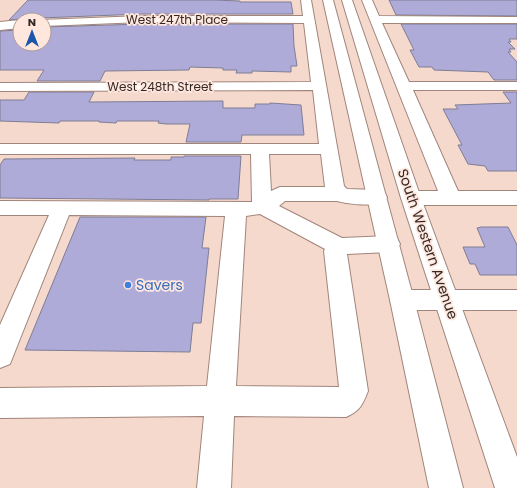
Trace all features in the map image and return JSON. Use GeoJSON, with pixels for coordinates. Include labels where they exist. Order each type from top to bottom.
{"type":"FeatureCollection","features":[{"type":"Feature","properties":{"kind":"street"},"geometry":{"type":"LineString","coordinates":[[306,0],[335,188],[340,194]]}},
{"type":"Feature","properties":{"kind":"street"},"geometry":{"type":"LineString","coordinates":[[328,0],[389,244],[446,488]]}},
{"type":"Feature","properties":{"kind":"street","name":"South Western Avenue"},"geometry":{"type":"LineString","coordinates":[[347,0],[411,198],[512,488]]}},
{"type":"Feature","properties":{"kind":"street"},"geometry":{"type":"LineString","coordinates":[[367,0],[451,198]]}},
{"type":"Feature","properties":{"kind":"street","name":"West 247th Place"},"geometry":{"type":"LineString","coordinates":[[52,22],[142,19],[310,20]]}},
{"type":"Feature","properties":{"kind":"street"},"geometry":{"type":"LineString","coordinates":[[375,19],[517,20]]}},
{"type":"Feature","properties":{"kind":"street"},"geometry":{"type":"LineString","coordinates":[[0,26],[12,25]]}},
{"type":"Feature","properties":{"kind":"street","name":"West 248th Street"},"geometry":{"type":"LineString","coordinates":[[0,87],[320,86]]}},
{"type":"Feature","properties":{"kind":"street"},"geometry":{"type":"LineString","coordinates":[[404,86],[517,86]]}},
{"type":"Feature","properties":{"kind":"street"},"geometry":{"type":"LineString","coordinates":[[0,148],[329,149]]}},
{"type":"Feature","properties":{"kind":"street"},"geometry":{"type":"LineString","coordinates":[[260,149],[262,206]]}},
{"type":"Feature","properties":{"kind":"street"},"geometry":{"type":"LineString","coordinates":[[0,208],[253,209],[270,203],[280,194],[340,194],[350,197],[377,197]]}},
{"type":"Feature","properties":{"kind":"street"},"geometry":{"type":"LineString","coordinates":[[411,198],[517,198]]}},
{"type":"Feature","properties":{"kind":"street"},"geometry":{"type":"LineString","coordinates":[[262,206],[339,246],[389,244]]}},
{"type":"Feature","properties":{"kind":"street"},"geometry":{"type":"LineString","coordinates":[[0,355],[62,208]]}},
{"type":"Feature","properties":{"kind":"street"},"geometry":{"type":"LineString","coordinates":[[214,488],[236,209]]}},
{"type":"Feature","properties":{"kind":"street"},"geometry":{"type":"LineString","coordinates":[[0,403],[346,402],[354,391],[335,251],[339,246]]}},
{"type":"Feature","properties":{"kind":"street"},"geometry":{"type":"LineString","coordinates":[[402,300],[513,302]]}},
{"type":"Feature","properties":{"kind":"building"},"geometry":{"type":"Polygon","coordinates":[[[28,0],[214,0],[240,2],[291,2],[293,14],[142,14],[52,18],[52,12],[17,12],[28,0]]]}},
{"type":"Feature","properties":{"kind":"building"},"geometry":{"type":"Polygon","coordinates":[[[389,0],[517,0],[517,16],[396,15],[389,0]]]}},
{"type":"Feature","properties":{"kind":"building"},"geometry":{"type":"Polygon","coordinates":[[[142,24],[293,24],[297,66],[291,66],[291,72],[252,71],[252,73],[236,73],[237,70],[223,70],[223,68],[190,67],[189,70],[105,71],[100,81],[37,81],[44,70],[0,70],[0,31],[12,30],[12,52],[52,52],[52,27],[142,24]]]}},
{"type":"Feature","properties":{"kind":"building"},"geometry":{"type":"Polygon","coordinates":[[[401,24],[517,24],[517,39],[509,39],[511,42],[508,42],[515,49],[509,49],[511,52],[508,52],[517,62],[517,80],[494,80],[488,72],[434,70],[432,67],[419,67],[410,50],[414,50],[401,24]]]}},
{"type":"Feature","properties":{"kind":"building"},"geometry":{"type":"Polygon","coordinates":[[[29,92],[94,92],[89,102],[223,101],[223,108],[255,108],[255,104],[270,103],[301,105],[304,135],[242,135],[241,142],[186,142],[190,124],[166,124],[158,123],[159,121],[117,121],[116,123],[99,121],[60,121],[59,123],[0,121],[0,100],[24,100],[29,92]]]}},
{"type":"Feature","properties":{"kind":"building"},"geometry":{"type":"Polygon","coordinates":[[[503,92],[517,92],[517,171],[488,171],[485,166],[468,164],[458,145],[462,145],[443,109],[458,109],[455,105],[511,103],[503,92]]]}},
{"type":"Feature","properties":{"kind":"building"},"geometry":{"type":"Polygon","coordinates":[[[241,156],[238,199],[0,198],[0,165],[4,159],[135,158],[134,160],[171,160],[171,157],[241,156]]]}},
{"type":"Feature","properties":{"kind":"building","name":"Savers"},"geometry":{"type":"Polygon","coordinates":[[[80,217],[206,217],[202,248],[209,248],[201,323],[193,323],[190,352],[25,350],[80,217]]]}},
{"type":"Feature","properties":{"kind":"building"},"geometry":{"type":"Polygon","coordinates":[[[508,227],[517,245],[517,275],[480,275],[475,264],[470,264],[463,247],[485,247],[477,228],[508,227]]]}},
{"type":"Feature","properties":{"kind":"place","name":"Savers"},"geometry":{"type":"Point","coordinates":[128,285]}}]}
